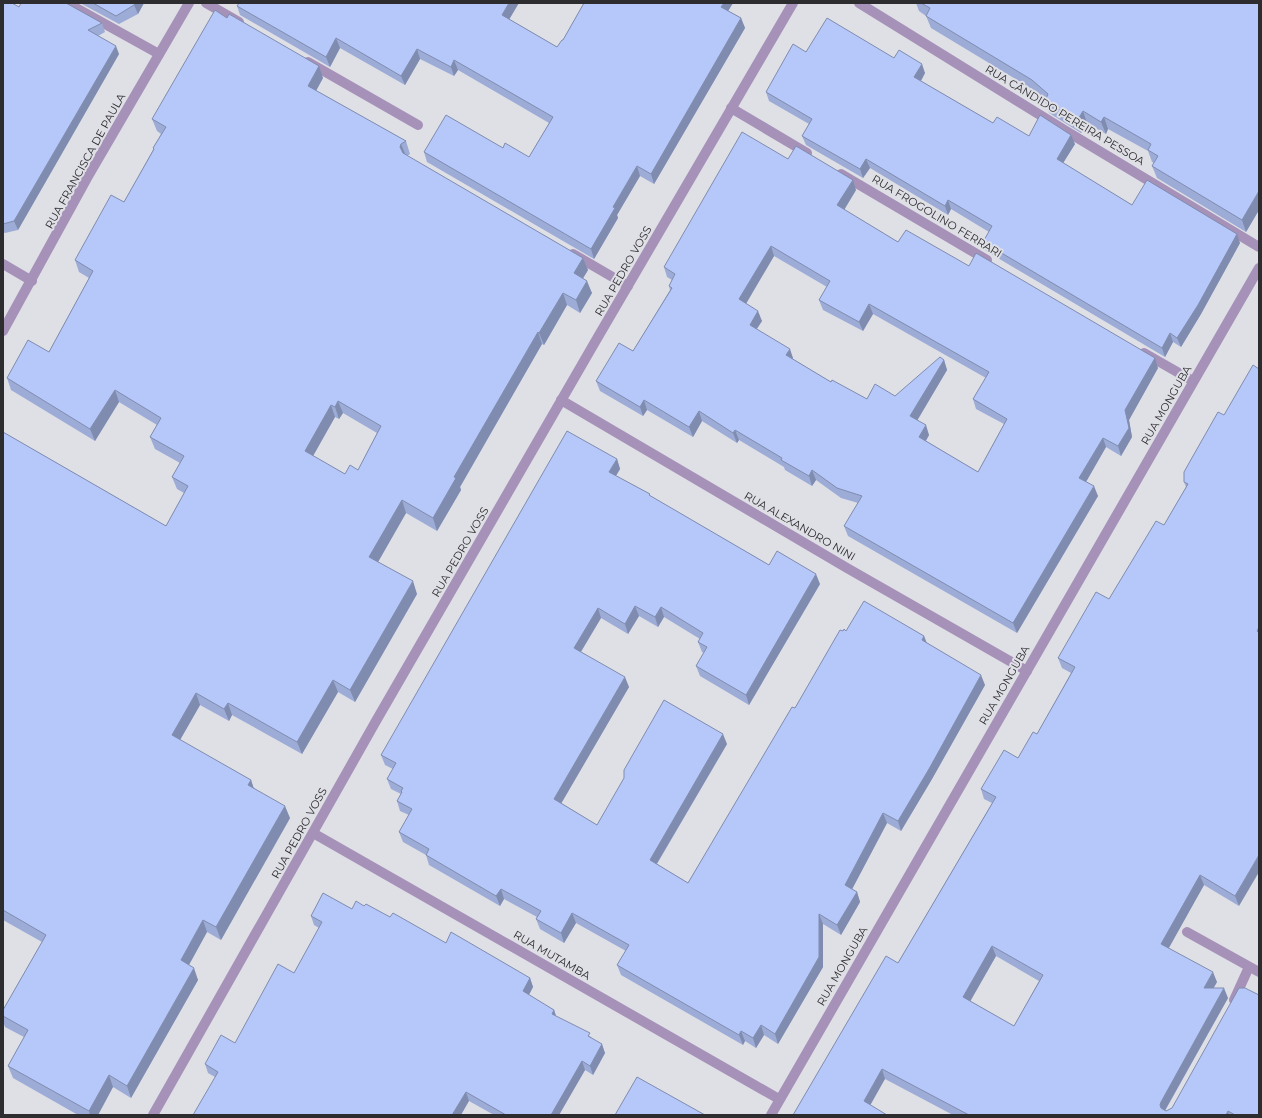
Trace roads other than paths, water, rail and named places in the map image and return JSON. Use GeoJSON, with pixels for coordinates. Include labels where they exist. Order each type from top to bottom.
{"type":"FeatureCollection","features":[{"type":"Feature","properties":{"kind":"street"},"geometry":{"type":"LineString","coordinates":[[67,3],[159,54]]}},
{"type":"Feature","properties":{"kind":"street","name":"RUA FRANCISCA DE PAULA"},"geometry":{"type":"LineString","coordinates":[[3,331],[32,281],[87,178],[188,3]]}},
{"type":"Feature","properties":{"kind":"street"},"geometry":{"type":"LineString","coordinates":[[206,3],[246,26]]}},
{"type":"Feature","properties":{"kind":"street","name":"RUA PEDRO VOSS"},"geometry":{"type":"LineString","coordinates":[[153,1115],[561,400],[793,3]]}},
{"type":"Feature","properties":{"kind":"street","name":"RUA CÂNDIDO PEREIRA PESSOA"},"geometry":{"type":"LineString","coordinates":[[859,3],[1066,131],[1259,247]]}},
{"type":"Feature","properties":{"kind":"street"},"geometry":{"type":"LineString","coordinates":[[298,56],[418,125]]}},
{"type":"Feature","properties":{"kind":"street"},"geometry":{"type":"LineString","coordinates":[[731,108],[812,157]]}},
{"type":"Feature","properties":{"kind":"street","name":"RUA FROGOLINO FERRARI"},"geometry":{"type":"LineString","coordinates":[[833,169],[996,265]]}},
{"type":"Feature","properties":{"kind":"street"},"geometry":{"type":"LineString","coordinates":[[567,250],[628,286]]}},
{"type":"Feature","properties":{"kind":"street"},"geometry":{"type":"LineString","coordinates":[[3,264],[32,281]]}},
{"type":"Feature","properties":{"kind":"street","name":"RUA MONGUBA"},"geometry":{"type":"LineString","coordinates":[[771,1115],[1259,268]]}},
{"type":"Feature","properties":{"kind":"street"},"geometry":{"type":"LineString","coordinates":[[1138,349],[1193,381]]}},
{"type":"Feature","properties":{"kind":"street","name":"RUA ALEXANDRO NINI"},"geometry":{"type":"LineString","coordinates":[[561,400],[1026,671]]}},
{"type":"Feature","properties":{"kind":"street","name":"RUA MUTAMBA"},"geometry":{"type":"LineString","coordinates":[[313,833],[779,1099]]}},
{"type":"Feature","properties":{"kind":"street"},"geometry":{"type":"LineString","coordinates":[[1187,932],[1259,972]]}},
{"type":"Feature","properties":{"kind":"street"},"geometry":{"type":"LineString","coordinates":[[1228,1012],[1250,967]]}}]}
